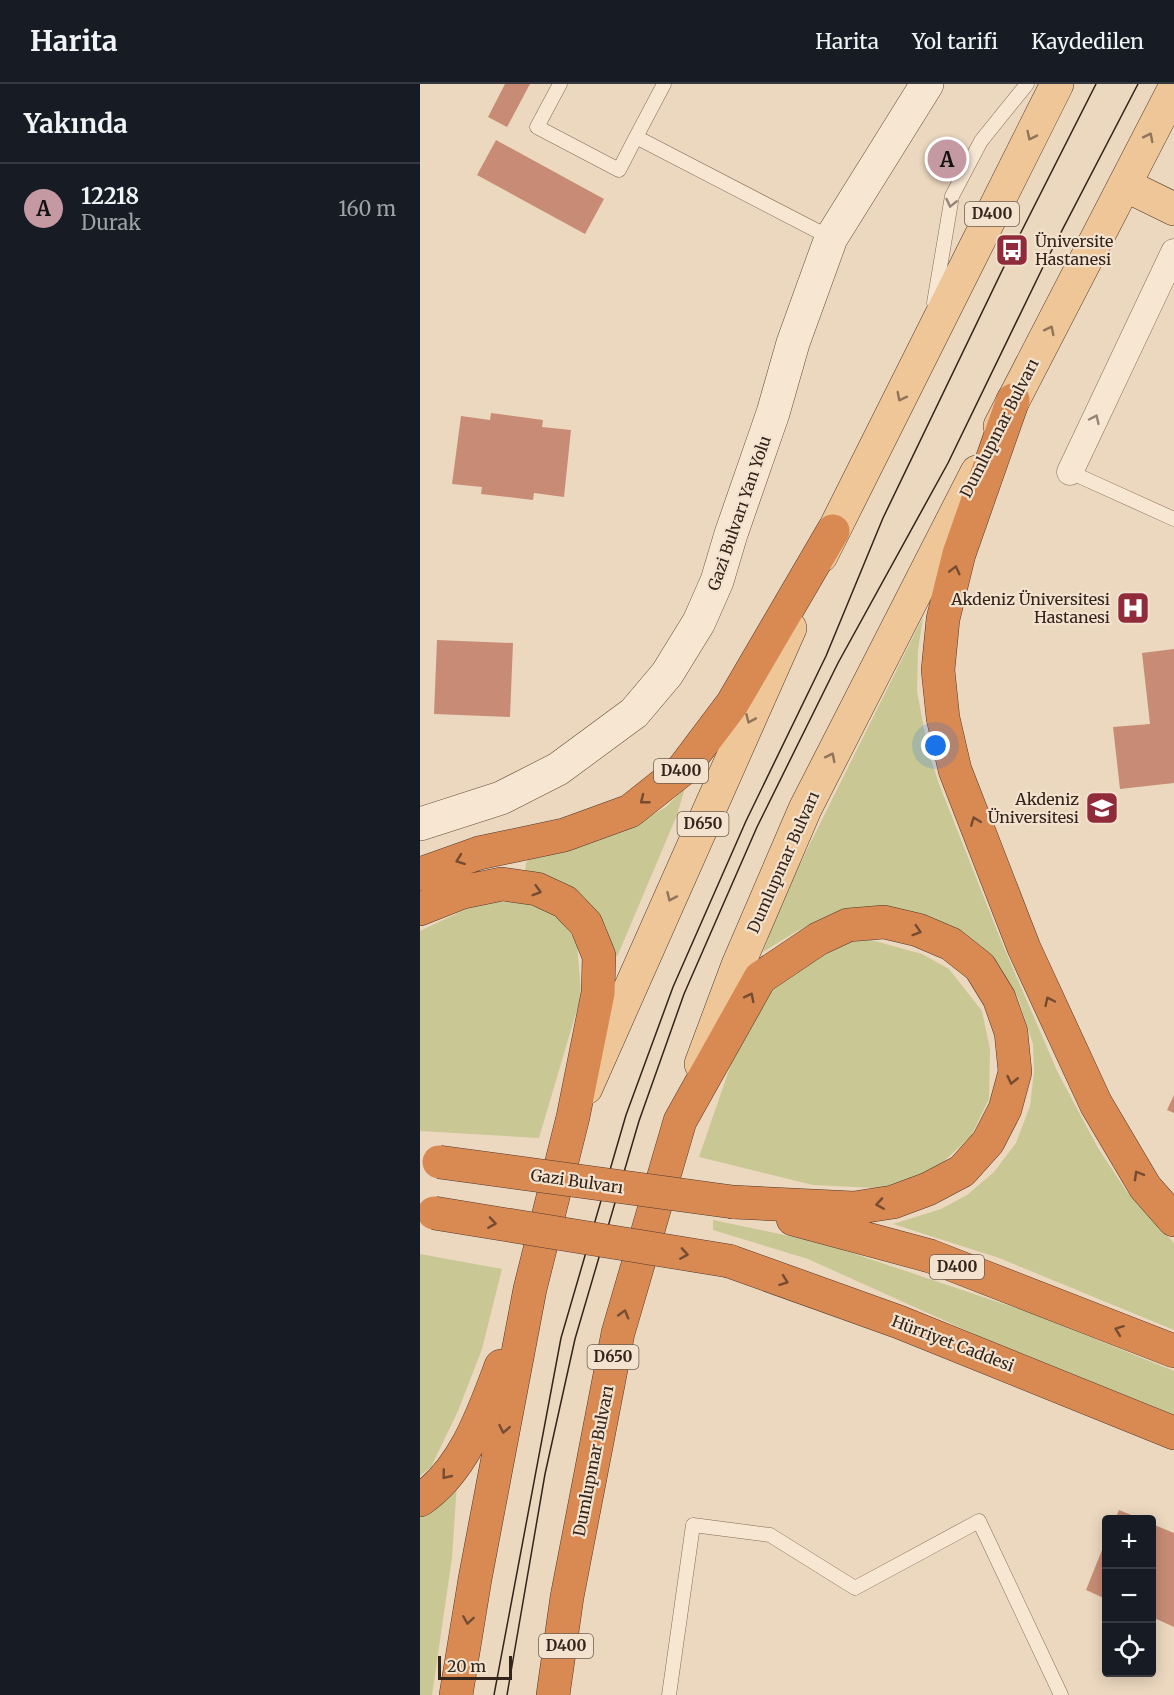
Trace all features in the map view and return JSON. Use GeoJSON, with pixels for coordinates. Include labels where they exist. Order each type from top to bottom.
{"type":"FeatureCollection","features":[{"type":"Feature","properties":{"kind":"highway"},"geometry":{"type":"LineString","coordinates":[[1013,400],[959,554],[943,619],[938,670],[943,718],[955,770],[1024,948],[1096,1104],[1145,1187],[1174,1220]]}},
{"type":"Feature","properties":{"kind":"highway","name":"D400"},"geometry":{"type":"LineString","coordinates":[[420,874],[479,853],[564,835],[630,811],[683,769],[732,704],[833,531]]}},
{"type":"Feature","properties":{"kind":"highway"},"geometry":{"type":"LineString","coordinates":[[420,909],[463,892],[502,884],[537,889],[565,902],[586,924],[599,956],[598,993],[573,1117]]}},
{"type":"Feature","properties":{"kind":"highway"},"geometry":{"type":"LineString","coordinates":[[680,1121],[760,978],[818,939],[848,925],[884,922],[918,930],[951,944],[980,967],[999,998],[1011,1032],[1014,1072],[1005,1109],[988,1142],[962,1171],[928,1190],[893,1202],[854,1208],[733,1202]]}},
{"type":"Feature","properties":{"kind":"highway","name":"D650"},"geometry":{"type":"LineString","coordinates":[[456,1695],[475,1579],[530,1289],[573,1117]]}},
{"type":"Feature","properties":{"kind":"highway","name":"Dumlupınar Bulvarı"},"geometry":{"type":"LineString","coordinates":[[553,1695],[567,1597],[618,1333],[680,1121]]}},
{"type":"Feature","properties":{"kind":"highway","name":"Gazi Bulvarı"},"geometry":{"type":"LineString","coordinates":[[426,1159],[733,1202]]}},
{"type":"Feature","properties":{"kind":"highway","name":"D400"},"geometry":{"type":"LineString","coordinates":[[733,1202],[930,1256],[1174,1351]]}},
{"type":"Feature","properties":{"kind":"highway","name":"Hürriyet Caddesi"},"geometry":{"type":"LineString","coordinates":[[425,1213],[729,1261],[899,1322],[1174,1433]]}},
{"type":"Feature","properties":{"kind":"highway"},"geometry":{"type":"LineString","coordinates":[[420,1500],[433,1491],[457,1462],[479,1423],[530,1289]]}},
{"type":"Feature","properties":{"kind":"highway"},"geometry":{"type":"LineString","coordinates":[[1042,1378],[1174,1447]]}},
{"type":"Feature","properties":{"kind":"highway","name":"D400"},"geometry":{"type":"LineString","coordinates":[[565,1695],[567,1597]]}},
{"type":"Feature","properties":{"kind":"main road","name":"Gazi Bulvarı Yan Yolu"},"geometry":{"type":"LineString","coordinates":[[420,824],[501,798],[558,769],[634,713],[667,674],[699,622],[717,581],[794,343],[831,238],[927,84]]}},
{"type":"Feature","properties":{"kind":"main road","name":"D400"},"geometry":{"type":"LineString","coordinates":[[833,531],[1057,84]]}},
{"type":"Feature","properties":{"kind":"main road","name":"Dumlupınar Bulvarı"},"geometry":{"type":"LineString","coordinates":[[680,1121],[738,965],[804,809],[1174,89]]}},
{"type":"Feature","properties":{"kind":"main road"},"geometry":{"type":"LineString","coordinates":[[1125,185],[1174,209]]}},
{"type":"Feature","properties":{"kind":"main road","name":"D650"},"geometry":{"type":"LineString","coordinates":[[573,1117],[833,531]]}},
{"type":"Feature","properties":{"kind":"street"},"geometry":{"type":"LineString","coordinates":[[1070,472],[1174,252]]}},
{"type":"Feature","properties":{"kind":"lane"},"geometry":{"type":"LineString","coordinates":[[560,84],[537,127],[619,170],[664,84]]}},
{"type":"Feature","properties":{"kind":"lane"},"geometry":{"type":"LineString","coordinates":[[928,345],[952,196],[981,141],[1027,84]]}},
{"type":"Feature","properties":{"kind":"lane"},"geometry":{"type":"LineString","coordinates":[[636,136],[831,238]]}},
{"type":"Feature","properties":{"kind":"lane"},"geometry":{"type":"LineString","coordinates":[[1070,472],[1174,519]]}},
{"type":"Feature","properties":{"kind":"lane"},"geometry":{"type":"LineString","coordinates":[[669,1695],[693,1525],[770,1535],[855,1588],[979,1521],[1061,1695]]}},
{"type":"Feature","properties":{"kind":"shaded area"},"geometry":{"type":"Polygon","coordinates":[[[923,617],[918,650],[917,691],[928,750],[939,784],[1002,943],[1058,1073],[1098,1148],[1127,1192],[1174,1243],[1174,1330],[999,1258],[893,1224],[941,1209],[967,1195],[994,1172],[1016,1143],[1030,1106],[1034,1072],[1033,1044],[1018,998],[1002,971],[976,944],[816,922],[763,952],[782,900],[923,617]]]}},
{"type":"Feature","properties":{"kind":"shaded area"},"geometry":{"type":"Polygon","coordinates":[[[685,788],[677,815],[617,957],[604,922],[594,909],[566,890],[525,871],[526,863],[531,855],[639,823],[666,807],[685,788]]]}},
{"type":"Feature","properties":{"kind":"shaded area"},"geometry":{"type":"Polygon","coordinates":[[[481,902],[527,902],[554,912],[577,942],[581,996],[539,1138],[420,1131],[420,931],[481,902]]]}},
{"type":"Feature","properties":{"kind":"shaded area"},"geometry":{"type":"Polygon","coordinates":[[[871,940],[922,954],[949,969],[982,1011],[990,1049],[989,1099],[971,1136],[942,1163],[895,1189],[813,1185],[699,1157],[730,1067],[755,1009],[788,971],[823,945],[871,940]]]}},
{"type":"Feature","properties":{"kind":"shaded area"},"geometry":{"type":"Polygon","coordinates":[[[713,1220],[822,1243],[1031,1313],[1174,1371],[1174,1418],[1014,1352],[808,1259],[713,1230],[713,1220]]]}},
{"type":"Feature","properties":{"kind":"shaded area"},"geometry":{"type":"Polygon","coordinates":[[[420,1254],[502,1269],[482,1349],[458,1411],[431,1467],[420,1476],[420,1254]]]}},
{"type":"Feature","properties":{"kind":"shaded area"},"geometry":{"type":"Polygon","coordinates":[[[457,1483],[452,1558],[432,1695],[420,1695],[420,1516],[457,1483]]]}},
{"type":"Feature","properties":{"kind":"building"},"geometry":{"type":"Polygon","coordinates":[[[505,84],[530,84],[507,127],[488,117],[505,84]]]}},
{"type":"Feature","properties":{"kind":"building"},"geometry":{"type":"Polygon","coordinates":[[[496,140],[604,199],[585,234],[477,175],[496,140]]]}},
{"type":"Feature","properties":{"kind":"building"},"geometry":{"type":"Polygon","coordinates":[[[491,413],[543,420],[542,427],[571,430],[564,497],[534,493],[533,500],[481,494],[482,487],[452,484],[461,416],[490,420],[491,413]]]}},
{"type":"Feature","properties":{"kind":"building"},"geometry":{"type":"Polygon","coordinates":[[[437,640],[513,643],[510,717],[434,714],[437,640]]]}},
{"type":"Feature","properties":{"kind":"building"},"geometry":{"type":"Polygon","coordinates":[[[1174,649],[1174,783],[1120,789],[1113,727],[1150,724],[1142,653],[1174,649]]]}},
{"type":"Feature","properties":{"kind":"building"},"geometry":{"type":"Polygon","coordinates":[[[1174,1095],[1174,1113],[1167,1110],[1174,1095]]]}},
{"type":"Feature","properties":{"kind":"building"},"geometry":{"type":"Polygon","coordinates":[[[1119,1510],[1131,1515],[1117,1515],[1119,1510]]]}},
{"type":"Feature","properties":{"kind":"building"},"geometry":{"type":"Polygon","coordinates":[[[1156,1526],[1174,1533],[1174,1627],[1156,1619],[1156,1526]]]}},
{"type":"Feature","properties":{"kind":"building"},"geometry":{"type":"Polygon","coordinates":[[[1102,1550],[1102,1597],[1086,1590],[1102,1550]]]}},
{"type":"Feature","properties":{"kind":"tram line"},"geometry":{"type":"LineString","coordinates":[[494,1695],[561,1338],[626,1115],[673,987],[746,821],[826,656],[883,518],[1012,250],[1096,84]]}},
{"type":"Feature","properties":{"kind":"tram line"},"geometry":{"type":"LineString","coordinates":[[507,1695],[545,1474],[575,1339],[639,1121],[684,994],[757,827],[838,663],[948,463],[1043,267],[1138,84]]}},
{"type":"Feature","properties":{"kind":"place","name":"12218"},"geometry":{"type":"Point","coordinates":[947,159]}},
{"type":"Feature","properties":{"kind":"place","name":"Üniversite Hastanesi"},"geometry":{"type":"Point","coordinates":[1012,250]}},
{"type":"Feature","properties":{"kind":"place","name":"Akdeniz Üniversitesi Hastanesi"},"geometry":{"type":"Point","coordinates":[1133,608]}},
{"type":"Feature","properties":{"kind":"place","name":"Akdeniz Üniversitesi"},"geometry":{"type":"Point","coordinates":[1102,808]}}]}
